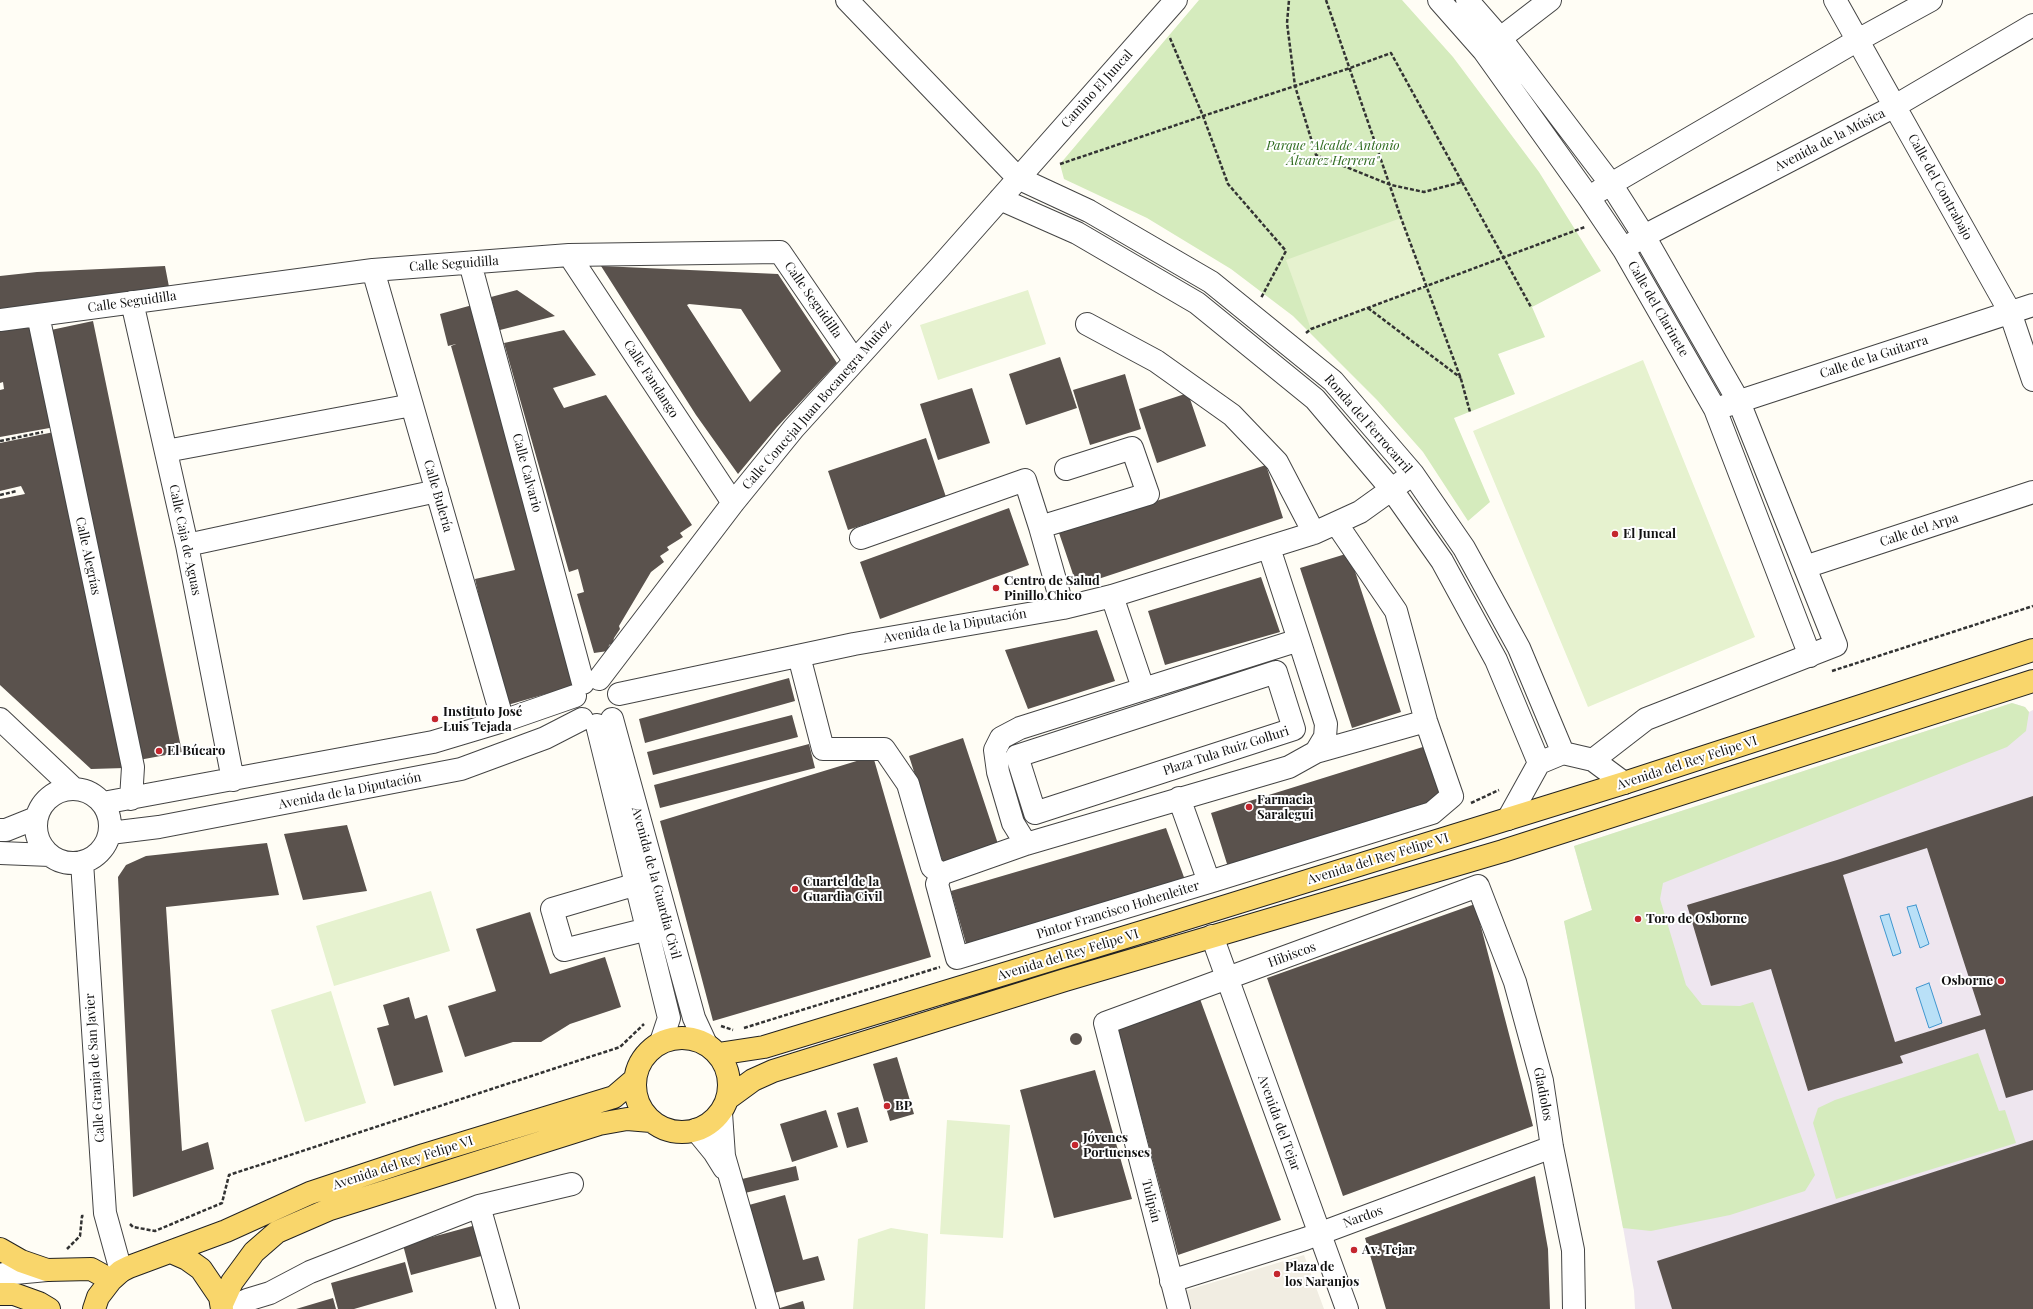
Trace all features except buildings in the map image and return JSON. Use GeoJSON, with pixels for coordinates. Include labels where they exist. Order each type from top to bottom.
{"type":"FeatureCollection","features":[{"type":"Feature","properties":{"kind":"main road","name":"Avenida del Rey Felipe VI"},"geometry":{"type":"LineString","coordinates":[[712,1049],[772,1044],[1624,783],[2033,650]]}},
{"type":"Feature","properties":{"kind":"main road","name":"Avenida del Rey Felipe VI"},"geometry":{"type":"LineString","coordinates":[[724,1106],[753,1080],[773,1071],[1212,936],[1503,850],[2033,681]]}},
{"type":"Feature","properties":{"kind":"main road"},"geometry":{"type":"LineString","coordinates":[[676,1038],[692,1038],[712,1049],[726,1068],[729,1083],[724,1106],[710,1124],[696,1130],[680,1132],[665,1129],[651,1121],[641,1109],[635,1095],[635,1079],[639,1064],[648,1051],[661,1042],[676,1038]]}},
{"type":"Feature","properties":{"kind":"main road","name":"Avenida del Rey Felipe VI"},"geometry":{"type":"LineString","coordinates":[[116,1276],[170,1252],[226,1231],[310,1193],[424,1155],[614,1097],[635,1079]]}},
{"type":"Feature","properties":{"kind":"main road","name":"Avenida del Rey Felipe VI"},"geometry":{"type":"LineString","coordinates":[[223,1307],[232,1282],[254,1252],[277,1232],[330,1209],[598,1124],[627,1119],[651,1121]]}},
{"type":"Feature","properties":{"kind":"main road"},"geometry":{"type":"LineString","coordinates":[[0,1249],[21,1261],[47,1270],[91,1269],[116,1276],[98,1298],[94,1309]]}},
{"type":"Feature","properties":{"kind":"main road"},"geometry":{"type":"LineString","coordinates":[[170,1252],[187,1259],[201,1269],[214,1286],[223,1307]]}},
{"type":"Feature","properties":{"kind":"main road"},"geometry":{"type":"LineString","coordinates":[[0,1294],[14,1294],[39,1303],[48,1309]]}},
{"type":"Feature","properties":{"kind":"street"},"geometry":{"type":"LineString","coordinates":[[847,0],[1018,178]]}},
{"type":"Feature","properties":{"kind":"street","name":"Camino El Juncal"},"geometry":{"type":"LineString","coordinates":[[1018,178],[1176,0]]}},
{"type":"Feature","properties":{"kind":"street","name":"Calle del Clarinete"},"geometry":{"type":"LineString","coordinates":[[1438,0],[1493,45],[1611,184],[1644,236],[1739,402],[1836,645],[1810,656],[1715,409],[1624,250],[1589,198],[1493,45],[1467,0]]}},
{"type":"Feature","properties":{"kind":"street"},"geometry":{"type":"LineString","coordinates":[[1493,45],[1550,0]]}},
{"type":"Feature","properties":{"kind":"street","name":"Calle del Contrabajo"},"geometry":{"type":"LineString","coordinates":[[1835,0],[2010,312],[2033,380]]}},
{"type":"Feature","properties":{"kind":"street"},"geometry":{"type":"LineString","coordinates":[[1589,198],[1858,40],[1931,0]]}},
{"type":"Feature","properties":{"kind":"street","name":"Avenida de la Música"},"geometry":{"type":"LineString","coordinates":[[1624,250],[1644,236],[1895,106],[2033,25]]}},
{"type":"Feature","properties":{"kind":"street","name":"Calle Concejal Juan Bocanegra Muñoz"},"geometry":{"type":"LineString","coordinates":[[586,686],[794,428],[1018,178]]}},
{"type":"Feature","properties":{"kind":"street","name":"Ronda del Ferrocarril"},"geometry":{"type":"LineString","coordinates":[[1018,178],[1089,211],[1211,282],[1333,381],[1413,474],[1464,548],[1519,648],[1562,753]]}},
{"type":"Feature","properties":{"kind":"street","name":"Ronda del Ferrocarril"},"geometry":{"type":"LineString","coordinates":[[1000,199],[1077,234],[1197,303],[1315,399],[1392,490],[1442,561],[1496,660],[1539,763]]}},
{"type":"Feature","properties":{"kind":"street","name":"Calle Seguidilla"},"geometry":{"type":"LineString","coordinates":[[0,320],[373,270],[570,255],[780,252],[854,360]]}},
{"type":"Feature","properties":{"kind":"street","name":"Calle Fandango"},"geometry":{"type":"LineString","coordinates":[[570,255],[733,503]]}},
{"type":"Feature","properties":{"kind":"street","name":"Calle Calvario"},"geometry":{"type":"LineString","coordinates":[[470,263],[586,686]]}},
{"type":"Feature","properties":{"kind":"street","name":"Calle Bulería"},"geometry":{"type":"LineString","coordinates":[[373,270],[503,721]]}},
{"type":"Feature","properties":{"kind":"street","name":"Calle Caja de Aguas"},"geometry":{"type":"LineString","coordinates":[[132,302],[187,545],[233,780]]}},
{"type":"Feature","properties":{"kind":"street","name":"Calle de la Guitarra"},"geometry":{"type":"LineString","coordinates":[[1715,409],[2033,305]]}},
{"type":"Feature","properties":{"kind":"street","name":"Calle Alegrías"},"geometry":{"type":"LineString","coordinates":[[38,315],[132,767],[131,799]]}},
{"type":"Feature","properties":{"kind":"street"},"geometry":{"type":"LineString","coordinates":[[1087,324],[1156,361],[1232,415],[1277,462],[1314,533]]}},
{"type":"Feature","properties":{"kind":"street"},"geometry":{"type":"LineString","coordinates":[[166,451],[412,405]]}},
{"type":"Feature","properties":{"kind":"street"},"geometry":{"type":"LineString","coordinates":[[1040,527],[1148,494],[1132,448],[1066,469]]}},
{"type":"Feature","properties":{"kind":"street","name":"Avenida de la Diputación"},"geometry":{"type":"LineString","coordinates":[[618,694],[854,644],[1063,608],[1112,596],[1270,548],[1314,533],[1360,512],[1413,474]]}},
{"type":"Feature","properties":{"kind":"street"},"geometry":{"type":"LineString","coordinates":[[861,538],[1025,480],[1063,608]]}},
{"type":"Feature","properties":{"kind":"street"},"geometry":{"type":"LineString","coordinates":[[187,545],[436,491]]}},
{"type":"Feature","properties":{"kind":"street","name":"Calle del Arpa"},"geometry":{"type":"LineString","coordinates":[[1805,567],[2033,492]]}},
{"type":"Feature","properties":{"kind":"street"},"geometry":{"type":"LineString","coordinates":[[1208,882],[1432,812],[1452,796],[1426,721],[1396,611],[1336,523]]}},
{"type":"Feature","properties":{"kind":"street"},"geometry":{"type":"LineString","coordinates":[[1270,548],[1326,724],[1325,737],[1316,752]]}},
{"type":"Feature","properties":{"kind":"street"},"geometry":{"type":"LineString","coordinates":[[1112,596],[1143,688]]}},
{"type":"Feature","properties":{"kind":"street"},"geometry":{"type":"LineString","coordinates":[[1026,844],[1013,823],[998,772],[995,750],[1001,738],[1020,728],[1299,640]]}},
{"type":"Feature","properties":{"kind":"street"},"geometry":{"type":"LineString","coordinates":[[799,656],[823,748],[884,749],[908,784],[932,866],[941,874],[1026,844],[1289,767],[1316,752],[1426,721]]}},
{"type":"Feature","properties":{"kind":"street"},"geometry":{"type":"LineString","coordinates":[[1593,760],[1646,719],[1810,656]]}},
{"type":"Feature","properties":{"kind":"street","name":"Plaza Tula Ruiz Golluri"},"geometry":{"type":"LineString","coordinates":[[1276,672],[1294,729],[1035,813],[1017,756],[1276,672]]}},
{"type":"Feature","properties":{"kind":"street"},"geometry":{"type":"LineString","coordinates":[[103,803],[433,742],[503,721],[586,686],[611,684],[618,694],[619,708],[597,721]]}},
{"type":"Feature","properties":{"kind":"street"},"geometry":{"type":"LineString","coordinates":[[586,686],[574,704],[577,713],[597,721]]}},
{"type":"Feature","properties":{"kind":"street"},"geometry":{"type":"LineString","coordinates":[[0,719],[74,788]]}},
{"type":"Feature","properties":{"kind":"street"},"geometry":{"type":"LineString","coordinates":[[597,721],[669,1018],[661,1042]]}},
{"type":"Feature","properties":{"kind":"street","name":"Avenida de la Diputación"},"geometry":{"type":"LineString","coordinates":[[110,833],[159,827],[461,769],[545,738],[597,721]]}},
{"type":"Feature","properties":{"kind":"street","name":"Avenida de la Guardia Civil"},"geometry":{"type":"LineString","coordinates":[[597,721],[694,1018],[712,1049]]}},
{"type":"Feature","properties":{"kind":"street"},"geometry":{"type":"LineString","coordinates":[[1508,819],[1539,763],[1562,753],[1593,760],[1624,783]]}},
{"type":"Feature","properties":{"kind":"street"},"geometry":{"type":"LineString","coordinates":[[74,788],[85,790],[103,803],[110,818],[110,833],[106,844],[100,852],[92,858],[82,862],[70,863],[60,861],[50,855],[41,845],[36,832],[36,818],[41,806],[49,796],[61,790],[74,788]]}},
{"type":"Feature","properties":{"kind":"street","name":"Pintor Francisco Hohenleiter"},"geometry":{"type":"LineString","coordinates":[[941,874],[937,884],[957,958],[1208,882],[1180,798]]}},
{"type":"Feature","properties":{"kind":"street"},"geometry":{"type":"LineString","coordinates":[[0,830],[6,830],[36,818]]}},
{"type":"Feature","properties":{"kind":"street"},"geometry":{"type":"LineString","coordinates":[[0,853],[50,855]]}},
{"type":"Feature","properties":{"kind":"street","name":"Calle Granja de San Javier"},"geometry":{"type":"LineString","coordinates":[[82,862],[105,1213],[116,1276]]}},
{"type":"Feature","properties":{"kind":"street"},"geometry":{"type":"LineString","coordinates":[[636,884],[552,909],[564,950],[648,929]]}},
{"type":"Feature","properties":{"kind":"street","name":"Hibiscos"},"geometry":{"type":"LineString","coordinates":[[1104,1023],[1478,886]]}},
{"type":"Feature","properties":{"kind":"street","name":"Gladiolos"},"geometry":{"type":"LineString","coordinates":[[1478,886],[1515,982],[1542,1081],[1552,1147],[1573,1250],[1574,1309]]}},
{"type":"Feature","properties":{"kind":"street","name":"Avenida del Tejar"},"geometry":{"type":"LineString","coordinates":[[1212,936],[1226,979],[1347,1309]]}},
{"type":"Feature","properties":{"kind":"street","name":"Tulipán"},"geometry":{"type":"LineString","coordinates":[[1104,1023],[1179,1309]]}},
{"type":"Feature","properties":{"kind":"street"},"geometry":{"type":"LineString","coordinates":[[724,1106],[724,1156],[768,1309]]}},
{"type":"Feature","properties":{"kind":"street"},"geometry":{"type":"LineString","coordinates":[[696,1130],[714,1152],[731,1180]]}},
{"type":"Feature","properties":{"kind":"street","name":"Nardos"},"geometry":{"type":"LineString","coordinates":[[1171,1281],[1319,1234],[1552,1147]]}},
{"type":"Feature","properties":{"kind":"street"},"geometry":{"type":"LineString","coordinates":[[223,1307],[247,1305],[310,1272],[479,1206],[572,1184]]}},
{"type":"Feature","properties":{"kind":"street"},"geometry":{"type":"LineString","coordinates":[[479,1206],[508,1309]]}},
{"type":"Feature","properties":{"kind":"street"},"geometry":{"type":"LineString","coordinates":[[0,1276],[4,1274],[47,1270]]}},
{"type":"Feature","properties":{"kind":"path"},"geometry":{"type":"LineString","coordinates":[[1289,0],[1287,23],[1295,86],[1316,155],[1390,185],[1424,192],[1462,182]]}},
{"type":"Feature","properties":{"kind":"path"},"geometry":{"type":"LineString","coordinates":[[1326,0],[1390,185],[1461,379],[1470,412]]}},
{"type":"Feature","properties":{"kind":"path"},"geometry":{"type":"LineString","coordinates":[[1160,18],[1203,116],[1228,184],[1286,251],[1250,314]]}},
{"type":"Feature","properties":{"kind":"path"},"geometry":{"type":"LineString","coordinates":[[1053,166],[1350,68],[1391,53],[1531,307]]}},
{"type":"Feature","properties":{"kind":"path"},"geometry":{"type":"LineString","coordinates":[[1291,346],[1311,329],[1604,220]]}},
{"type":"Feature","properties":{"kind":"path"},"geometry":{"type":"LineString","coordinates":[[1368,308],[1461,379]]}},
{"type":"Feature","properties":{"kind":"path"},"geometry":{"type":"LineString","coordinates":[[0,441],[47,431]]}},
{"type":"Feature","properties":{"kind":"path"},"geometry":{"type":"LineString","coordinates":[[0,495],[17,491]]}},
{"type":"Feature","properties":{"kind":"path"},"geometry":{"type":"LineString","coordinates":[[1464,806],[1502,788]]}},
{"type":"Feature","properties":{"kind":"path"},"geometry":{"type":"LineString","coordinates":[[742,1028],[940,967],[946,969]]}},
{"type":"Feature","properties":{"kind":"path"},"geometry":{"type":"LineString","coordinates":[[65,1251],[80,1236],[82,1216],[105,1213],[122,1216],[133,1227],[155,1231],[222,1203],[229,1175],[620,1047],[644,1025],[646,1018]]}},
{"type":"Feature","properties":{"kind":"path"},"geometry":{"type":"LineString","coordinates":[[720,1026],[734,1031]]}},
{"type":"Feature","properties":{"kind":"shaded area"},"geometry":{"type":"Polygon","coordinates":[[[2012,703],[2025,707],[2029,712],[2033,710],[2033,1309],[1635,1309],[1634,1291],[1591,1041],[1564,922],[1592,910],[1574,846],[2012,703]]]}},
{"type":"Feature","properties":{"kind":"shaded area","name":"Plaza de los Naranjos"},"geometry":{"type":"Polygon","coordinates":[[[1304,1255],[1324,1309],[1186,1309],[1181,1292],[1304,1255]]]}},
{"type":"Feature","properties":{"kind":"green space","name":"Parque \"Alcalde Antonio Álvarez Herrera\""},"geometry":{"type":"Polygon","coordinates":[[[1199,0],[1402,0],[1453,57],[1539,172],[1601,271],[1532,307],[1545,337],[1498,354],[1515,394],[1454,418],[1490,502],[1468,521],[1423,452],[1377,400],[1293,316],[1231,269],[1147,218],[1064,179],[1060,164],[1199,0]]]}},
{"type":"Feature","properties":{"kind":"green space"},"geometry":{"type":"Polygon","coordinates":[[[1401,218],[1427,287],[1311,329],[1286,260],[1401,218]]]}},
{"type":"Feature","properties":{"kind":"green space"},"geometry":{"type":"Polygon","coordinates":[[[1028,290],[1046,344],[938,380],[920,325],[1028,290]]]}},
{"type":"Feature","properties":{"kind":"green space","name":"El Juncal"},"geometry":{"type":"Polygon","coordinates":[[[1643,360],[1755,637],[1588,707],[1473,431],[1643,360]]]}},
{"type":"Feature","properties":{"kind":"green space"},"geometry":{"type":"Polygon","coordinates":[[[2012,703],[2025,707],[2029,712],[2026,731],[2007,747],[1663,883],[1660,899],[1686,985],[1702,1005],[1740,1006],[1753,1002],[1815,1175],[1805,1191],[1730,1215],[1651,1231],[1623,1228],[1564,921],[1592,910],[1574,846],[2012,703]]]}},
{"type":"Feature","properties":{"kind":"green space"},"geometry":{"type":"Polygon","coordinates":[[[431,891],[450,951],[334,986],[316,926],[431,891]]]}},
{"type":"Feature","properties":{"kind":"green space"},"geometry":{"type":"Polygon","coordinates":[[[331,991],[366,1103],[305,1122],[271,1010],[331,991]]]}},
{"type":"Feature","properties":{"kind":"green space"},"geometry":{"type":"Polygon","coordinates":[[[1978,1053],[1999,1111],[2005,1110],[2016,1143],[1836,1199],[1813,1123],[1818,1108],[1835,1100],[1978,1053]]]}},
{"type":"Feature","properties":{"kind":"green space"},"geometry":{"type":"Polygon","coordinates":[[[947,1120],[1010,1125],[1003,1238],[940,1234],[947,1120]]]}},
{"type":"Feature","properties":{"kind":"green space"},"geometry":{"type":"Polygon","coordinates":[[[891,1228],[928,1234],[925,1309],[853,1309],[858,1239],[891,1228]]]}},
{"type":"Feature","properties":{"kind":"water"},"geometry":{"type":"Polygon","coordinates":[[[1916,905],[1929,944],[1920,948],[1907,907],[1916,905]]]}},
{"type":"Feature","properties":{"kind":"water"},"geometry":{"type":"Polygon","coordinates":[[[1889,914],[1901,953],[1893,956],[1880,916],[1889,914]]]}},
{"type":"Feature","properties":{"kind":"water"},"geometry":{"type":"Polygon","coordinates":[[[1929,983],[1942,1023],[1929,1028],[1916,988],[1929,983]]]}},
{"type":"Feature","properties":{"kind":"place","name":"El Juncal"},"geometry":{"type":"Point","coordinates":[1615,534]}},
{"type":"Feature","properties":{"kind":"place","name":"Centro de Salud Pinillo Chico"},"geometry":{"type":"Point","coordinates":[996,588]}},
{"type":"Feature","properties":{"kind":"place","name":"Instituto José Luis Tejada"},"geometry":{"type":"Point","coordinates":[435,719]}},
{"type":"Feature","properties":{"kind":"place","name":"El Búcaro"},"geometry":{"type":"Point","coordinates":[159,751]}},
{"type":"Feature","properties":{"kind":"place","name":"Farmacia Saralegui"},"geometry":{"type":"Point","coordinates":[1249,807]}},
{"type":"Feature","properties":{"kind":"place","name":"Cuartel de la Guardia Civil"},"geometry":{"type":"Point","coordinates":[795,889]}},
{"type":"Feature","properties":{"kind":"place","name":"Toro de Osborne"},"geometry":{"type":"Point","coordinates":[1638,919]}},
{"type":"Feature","properties":{"kind":"place","name":"Osborne"},"geometry":{"type":"Point","coordinates":[2001,981]}},
{"type":"Feature","properties":{"kind":"place","name":"BP"},"geometry":{"type":"Point","coordinates":[887,1106]}},
{"type":"Feature","properties":{"kind":"place","name":"Jóvenes Portuenses"},"geometry":{"type":"Point","coordinates":[1075,1145]}},
{"type":"Feature","properties":{"kind":"place","name":"Av. Tejar"},"geometry":{"type":"Point","coordinates":[1354,1250]}},
{"type":"Feature","properties":{"kind":"place","name":"Plaza de los Naranjos"},"geometry":{"type":"Point","coordinates":[1277,1274]}}]}
